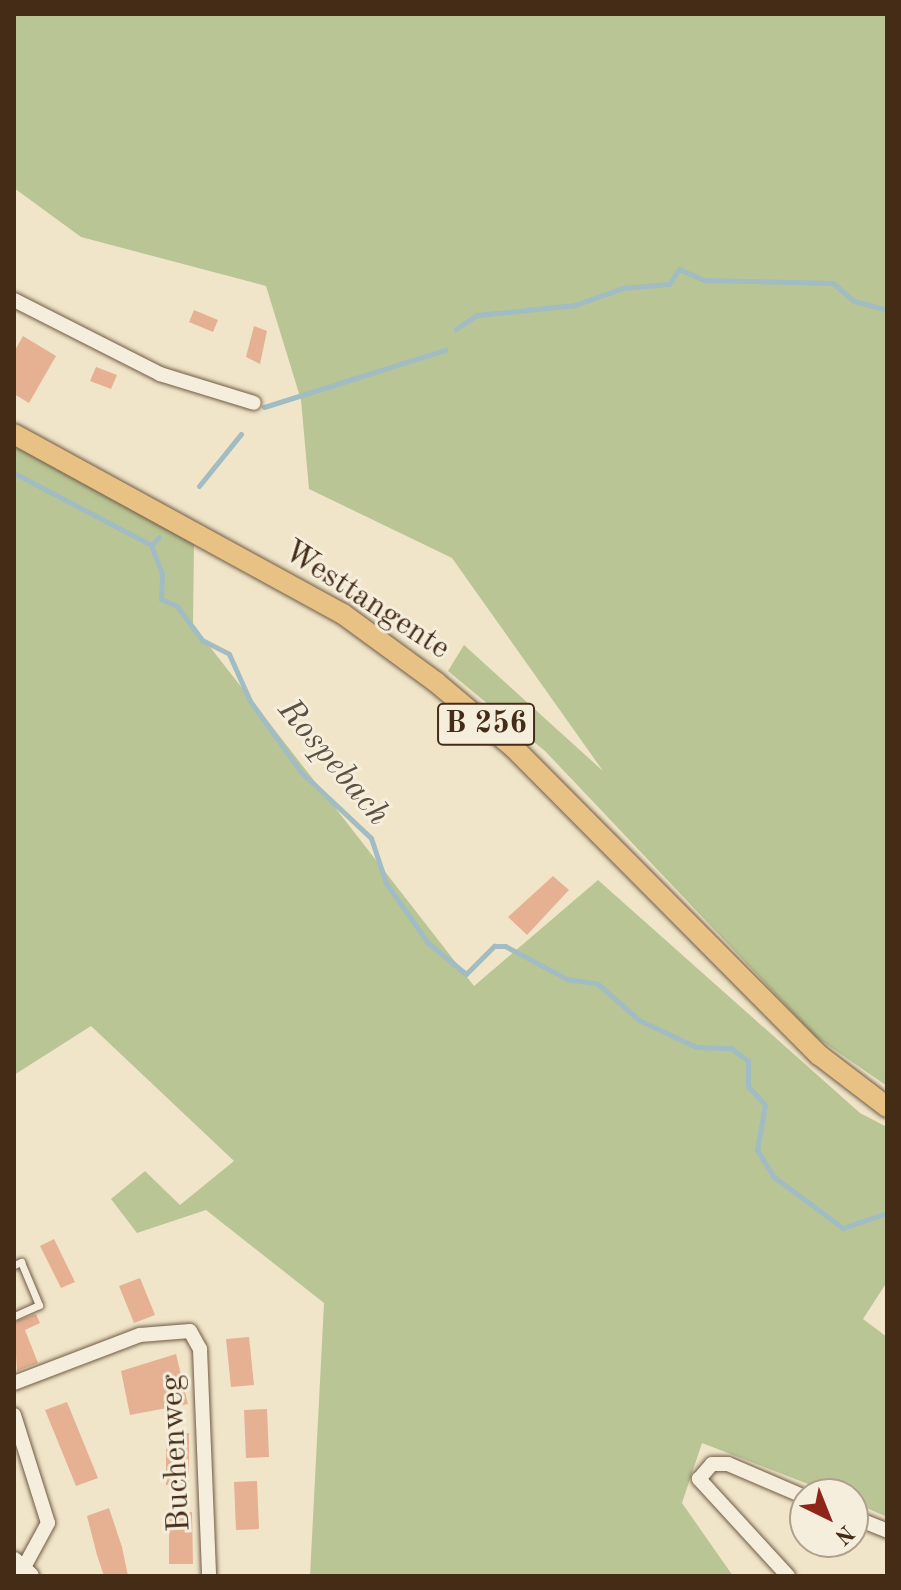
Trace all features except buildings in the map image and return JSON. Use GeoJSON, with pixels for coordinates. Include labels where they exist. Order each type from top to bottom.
{"type":"FeatureCollection","features":[{"type":"Feature","properties":{"kind":"main road","name":"Westtangente"},"geometry":{"type":"LineString","coordinates":[[14,434],[343,614],[436,682],[514,748],[819,1055],[887,1107]]}},
{"type":"Feature","properties":{"kind":"street"},"geometry":{"type":"LineString","coordinates":[[14,300],[160,374],[254,403]]}},
{"type":"Feature","properties":{"kind":"street","name":"Buchenweg"},"geometry":{"type":"LineString","coordinates":[[14,1383],[140,1335],[190,1331],[200,1349],[209,1576]]}},
{"type":"Feature","properties":{"kind":"street"},"geometry":{"type":"LineString","coordinates":[[14,1415],[48,1523],[22,1569]]}},
{"type":"Feature","properties":{"kind":"street"},"geometry":{"type":"LineString","coordinates":[[788,1576],[699,1479],[712,1464],[728,1464],[789,1490]]}},
{"type":"Feature","properties":{"kind":"lane"},"geometry":{"type":"LineString","coordinates":[[14,1265],[21,1262],[39,1305],[14,1316]]}},
{"type":"Feature","properties":{"kind":"green space"},"geometry":{"type":"Polygon","coordinates":[[[14,14],[887,14],[887,1086],[816,1037],[545,751],[448,671],[464,645],[603,771],[452,558],[309,489],[301,400],[266,286],[81,237],[14,188],[14,14]]]}},
{"type":"Feature","properties":{"kind":"green space"},"geometry":{"type":"Polygon","coordinates":[[[14,439],[194,541],[193,625],[474,986],[598,880],[860,1113],[887,1127],[887,1282],[863,1319],[887,1337],[887,1517],[869,1509],[869,1478],[793,1478],[702,1443],[682,1503],[733,1576],[310,1576],[324,1303],[206,1210],[137,1233],[111,1199],[145,1171],[180,1205],[234,1161],[91,1026],[14,1075],[14,439]]]}},
{"type":"Feature","properties":{"kind":"waterway"},"geometry":{"type":"LineString","coordinates":[[456,329],[477,315],[575,305],[623,288],[669,284],[679,269],[704,280],[833,283],[854,301],[887,310]]}},
{"type":"Feature","properties":{"kind":"waterway"},"geometry":{"type":"LineString","coordinates":[[264,407],[445,350]]}},
{"type":"Feature","properties":{"kind":"waterway"},"geometry":{"type":"LineString","coordinates":[[199,486],[241,434]]}},
{"type":"Feature","properties":{"kind":"waterway","name":"Rospebach"},"geometry":{"type":"LineString","coordinates":[[14,473],[151,545],[162,574],[161,599],[177,606],[202,640],[229,654],[250,701],[301,772],[371,838],[386,883],[428,943],[466,974],[494,946],[505,946],[567,979],[598,984],[639,1020],[696,1047],[731,1048],[748,1061],[748,1086],[765,1105],[757,1150],[774,1177],[843,1228],[887,1213]]}},
{"type":"Feature","properties":{"kind":"waterway"},"geometry":{"type":"LineString","coordinates":[[151,545],[159,537]]}}]}
